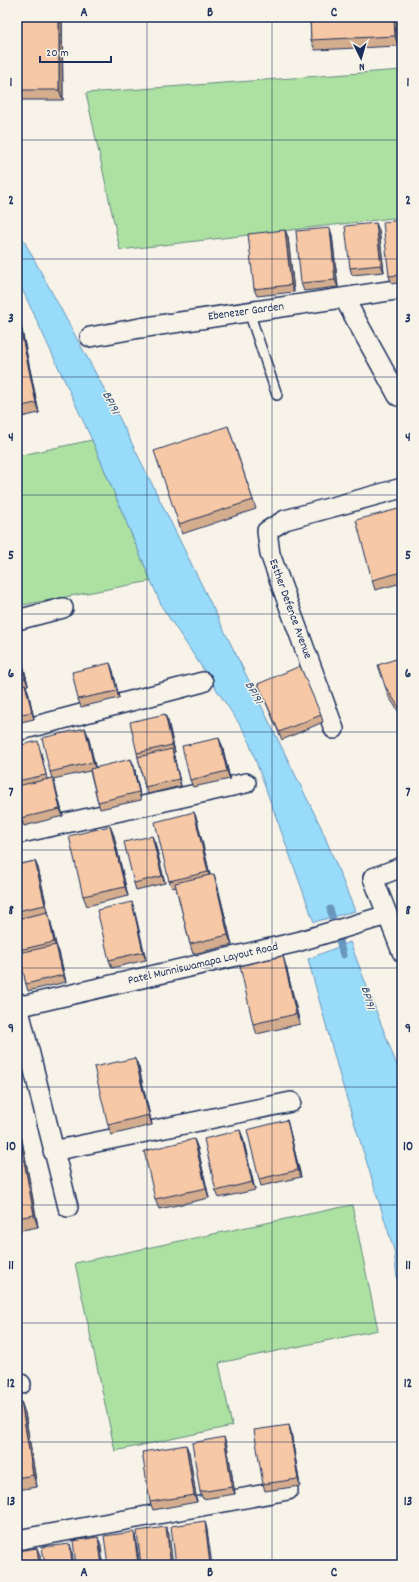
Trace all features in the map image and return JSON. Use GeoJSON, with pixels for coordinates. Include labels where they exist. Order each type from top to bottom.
{"type":"FeatureCollection","features":[{"type":"Feature","properties":{"kind":"street","name":"Ebenezer Garden"},"geometry":{"type":"LineString","coordinates":[[90,338],[140,328],[402,289]]}},
{"type":"Feature","properties":{"kind":"street"},"geometry":{"type":"LineString","coordinates":[[344,298],[398,396]]}},
{"type":"Feature","properties":{"kind":"street","name":"Esther Defence Avenue"},"geometry":{"type":"LineString","coordinates":[[334,729],[270,554],[267,531],[285,520],[402,488]]}},
{"type":"Feature","properties":{"kind":"street"},"geometry":{"type":"LineString","coordinates":[[17,620],[63,608]]}},
{"type":"Feature","properties":{"kind":"street"},"geometry":{"type":"LineString","coordinates":[[17,731],[204,682]]}},
{"type":"Feature","properties":{"kind":"street"},"geometry":{"type":"LineString","coordinates":[[17,834],[246,784]]}},
{"type":"Feature","properties":{"kind":"street"},"geometry":{"type":"LineString","coordinates":[[402,867],[373,878],[402,952]]}},
{"type":"Feature","properties":{"kind":"street","name":"Patel Munniswamapa Layout Road"},"geometry":{"type":"LineString","coordinates":[[17,1005],[297,942],[388,914]]}},
{"type":"Feature","properties":{"kind":"street"},"geometry":{"type":"LineString","coordinates":[[17,1005],[68,1207]]}},
{"type":"Feature","properties":{"kind":"street"},"geometry":{"type":"LineString","coordinates":[[53,1151],[291,1102]]}},
{"type":"Feature","properties":{"kind":"street"},"geometry":{"type":"LineString","coordinates":[[17,1540],[288,1490]]}},
{"type":"Feature","properties":{"kind":"lane"},"geometry":{"type":"LineString","coordinates":[[249,312],[277,395]]}},
{"type":"Feature","properties":{"kind":"green space"},"geometry":{"type":"Polygon","coordinates":[[[402,70],[402,217],[120,250],[86,93],[402,70]]]}},
{"type":"Feature","properties":{"kind":"green space"},"geometry":{"type":"Polygon","coordinates":[[[92,440],[151,581],[17,606],[17,456],[92,440]]]}},
{"type":"Feature","properties":{"kind":"green space"},"geometry":{"type":"Polygon","coordinates":[[[352,1205],[378,1330],[219,1363],[232,1426],[115,1451],[75,1263],[352,1205]]]}},
{"type":"Feature","properties":{"kind":"water"},"geometry":{"type":"Polygon","coordinates":[[[17,228],[115,409],[321,827],[355,911],[314,922],[246,734],[162,607],[92,440],[17,278],[17,228]]]}},
{"type":"Feature","properties":{"kind":"water"},"geometry":{"type":"Polygon","coordinates":[[[350,942],[402,1079],[402,1323],[394,1250],[341,1080],[308,959],[350,942]]]}},
{"type":"Feature","properties":{"kind":"building"},"geometry":{"type":"Polygon","coordinates":[[[17,17],[59,17],[59,90],[17,90],[17,17]]]}},
{"type":"Feature","properties":{"kind":"building"},"geometry":{"type":"Polygon","coordinates":[[[310,17],[394,17],[395,36],[311,40],[310,17]]]}},
{"type":"Feature","properties":{"kind":"building"},"geometry":{"type":"Polygon","coordinates":[[[402,220],[402,275],[389,276],[383,222],[402,220]]]}},
{"type":"Feature","properties":{"kind":"building"},"geometry":{"type":"Polygon","coordinates":[[[376,223],[381,265],[350,268],[345,226],[376,223]]]}},
{"type":"Feature","properties":{"kind":"building"},"geometry":{"type":"Polygon","coordinates":[[[330,228],[335,280],[301,283],[296,231],[330,228]]]}},
{"type":"Feature","properties":{"kind":"building"},"geometry":{"type":"Polygon","coordinates":[[[285,230],[291,285],[254,289],[248,234],[285,230]]]}},
{"type":"Feature","properties":{"kind":"building"},"geometry":{"type":"Polygon","coordinates":[[[17,313],[36,403],[17,407],[17,313]]]}},
{"type":"Feature","properties":{"kind":"building"},"geometry":{"type":"Polygon","coordinates":[[[228,426],[253,500],[179,524],[154,451],[228,426]]]}},
{"type":"Feature","properties":{"kind":"building"},"geometry":{"type":"Polygon","coordinates":[[[402,508],[402,572],[372,580],[356,520],[402,508]]]}},
{"type":"Feature","properties":{"kind":"building"},"geometry":{"type":"Polygon","coordinates":[[[17,643],[25,678],[17,680],[17,643]]]}},
{"type":"Feature","properties":{"kind":"building"},"geometry":{"type":"Polygon","coordinates":[[[402,657],[402,712],[385,686],[378,665],[402,657]]]}},
{"type":"Feature","properties":{"kind":"building"},"geometry":{"type":"Polygon","coordinates":[[[110,663],[117,691],[78,699],[72,672],[110,663]]]}},
{"type":"Feature","properties":{"kind":"building"},"geometry":{"type":"Polygon","coordinates":[[[300,666],[321,715],[279,732],[258,684],[300,666]]]}},
{"type":"Feature","properties":{"kind":"building"},"geometry":{"type":"Polygon","coordinates":[[[25,684],[32,712],[17,715],[17,685],[25,684]]]}},
{"type":"Feature","properties":{"kind":"building"},"geometry":{"type":"Polygon","coordinates":[[[165,714],[172,745],[137,753],[130,722],[165,714]]]}},
{"type":"Feature","properties":{"kind":"building"},"geometry":{"type":"Polygon","coordinates":[[[85,728],[93,762],[50,772],[42,738],[85,728]]]}},
{"type":"Feature","properties":{"kind":"building"},"geometry":{"type":"Polygon","coordinates":[[[219,738],[227,771],[190,780],[182,746],[219,738]]]}},
{"type":"Feature","properties":{"kind":"building"},"geometry":{"type":"Polygon","coordinates":[[[38,741],[46,775],[17,781],[17,746],[38,741]]]}},
{"type":"Feature","properties":{"kind":"building"},"geometry":{"type":"Polygon","coordinates":[[[172,749],[179,779],[145,787],[138,757],[172,749]]]}},
{"type":"Feature","properties":{"kind":"building"},"geometry":{"type":"Polygon","coordinates":[[[131,759],[139,792],[98,802],[90,769],[131,759]]]}},
{"type":"Feature","properties":{"kind":"building"},"geometry":{"type":"Polygon","coordinates":[[[53,778],[60,809],[21,818],[17,800],[17,786],[53,778]]]}},
{"type":"Feature","properties":{"kind":"building"},"geometry":{"type":"Polygon","coordinates":[[[194,812],[208,872],[169,881],[155,822],[194,812]]]}},
{"type":"Feature","properties":{"kind":"building"},"geometry":{"type":"Polygon","coordinates":[[[110,826],[125,887],[83,896],[69,836],[110,826]]]}},
{"type":"Feature","properties":{"kind":"building"},"geometry":{"type":"Polygon","coordinates":[[[152,836],[162,876],[134,883],[124,842],[152,836]]]}},
{"type":"Feature","properties":{"kind":"building"},"geometry":{"type":"Polygon","coordinates":[[[35,861],[45,905],[17,911],[17,865],[35,861]]]}},
{"type":"Feature","properties":{"kind":"building"},"geometry":{"type":"Polygon","coordinates":[[[214,874],[228,935],[190,944],[175,883],[214,874]]]}},
{"type":"Feature","properties":{"kind":"building"},"geometry":{"type":"Polygon","coordinates":[[[132,902],[143,952],[109,960],[97,910],[132,902]]]}},
{"type":"Feature","properties":{"kind":"building"},"geometry":{"type":"Polygon","coordinates":[[[48,912],[54,942],[19,950],[17,941],[17,919],[48,912]]]}},
{"type":"Feature","properties":{"kind":"building"},"geometry":{"type":"Polygon","coordinates":[[[56,945],[63,975],[26,984],[19,953],[56,945]]]}},
{"type":"Feature","properties":{"kind":"building"},"geometry":{"type":"Polygon","coordinates":[[[283,956],[296,1014],[253,1024],[240,966],[283,956]]]}},
{"type":"Feature","properties":{"kind":"building"},"geometry":{"type":"Polygon","coordinates":[[[135,1058],[149,1115],[108,1125],[94,1067],[135,1058]]]}},
{"type":"Feature","properties":{"kind":"building"},"geometry":{"type":"Polygon","coordinates":[[[287,1120],[298,1170],[259,1179],[247,1130],[287,1120]]]}},
{"type":"Feature","properties":{"kind":"building"},"geometry":{"type":"Polygon","coordinates":[[[17,1128],[34,1215],[17,1218],[17,1128]]]}},
{"type":"Feature","properties":{"kind":"building"},"geometry":{"type":"Polygon","coordinates":[[[240,1130],[252,1182],[216,1191],[204,1139],[240,1130]]]}},
{"type":"Feature","properties":{"kind":"building"},"geometry":{"type":"Polygon","coordinates":[[[194,1139],[206,1188],[155,1199],[144,1151],[194,1139]]]}},
{"type":"Feature","properties":{"kind":"building"},"geometry":{"type":"Polygon","coordinates":[[[21,1401],[33,1475],[17,1478],[17,1402],[21,1401]]]}},
{"type":"Feature","properties":{"kind":"building"},"geometry":{"type":"Polygon","coordinates":[[[289,1425],[298,1479],[263,1484],[254,1430],[289,1425]]]}},
{"type":"Feature","properties":{"kind":"building"},"geometry":{"type":"Polygon","coordinates":[[[224,1437],[232,1487],[200,1492],[192,1443],[224,1437]]]}},
{"type":"Feature","properties":{"kind":"building"},"geometry":{"type":"Polygon","coordinates":[[[186,1445],[194,1495],[150,1502],[142,1452],[186,1445]]]}},
{"type":"Feature","properties":{"kind":"building"},"geometry":{"type":"Polygon","coordinates":[[[205,1521],[210,1565],[176,1565],[171,1526],[205,1521]]]}},
{"type":"Feature","properties":{"kind":"building"},"geometry":{"type":"Polygon","coordinates":[[[166,1527],[171,1565],[141,1565],[137,1531],[166,1527]]]}},
{"type":"Feature","properties":{"kind":"building"},"geometry":{"type":"Polygon","coordinates":[[[134,1532],[138,1565],[108,1565],[104,1536],[134,1532]]]}},
{"type":"Feature","properties":{"kind":"building"},"geometry":{"type":"Polygon","coordinates":[[[98,1537],[102,1565],[76,1565],[73,1541],[98,1537]]]}},
{"type":"Feature","properties":{"kind":"building"},"geometry":{"type":"Polygon","coordinates":[[[70,1544],[72,1565],[45,1565],[42,1547],[70,1544]]]}},
{"type":"Feature","properties":{"kind":"building"},"geometry":{"type":"Polygon","coordinates":[[[37,1548],[39,1565],[17,1565],[17,1551],[37,1548]]]}},
{"type":"Feature","properties":{"kind":"waterway","name":"BP191"},"geometry":{"type":"LineString","coordinates":[[330,909],[343,955]]}}]}
